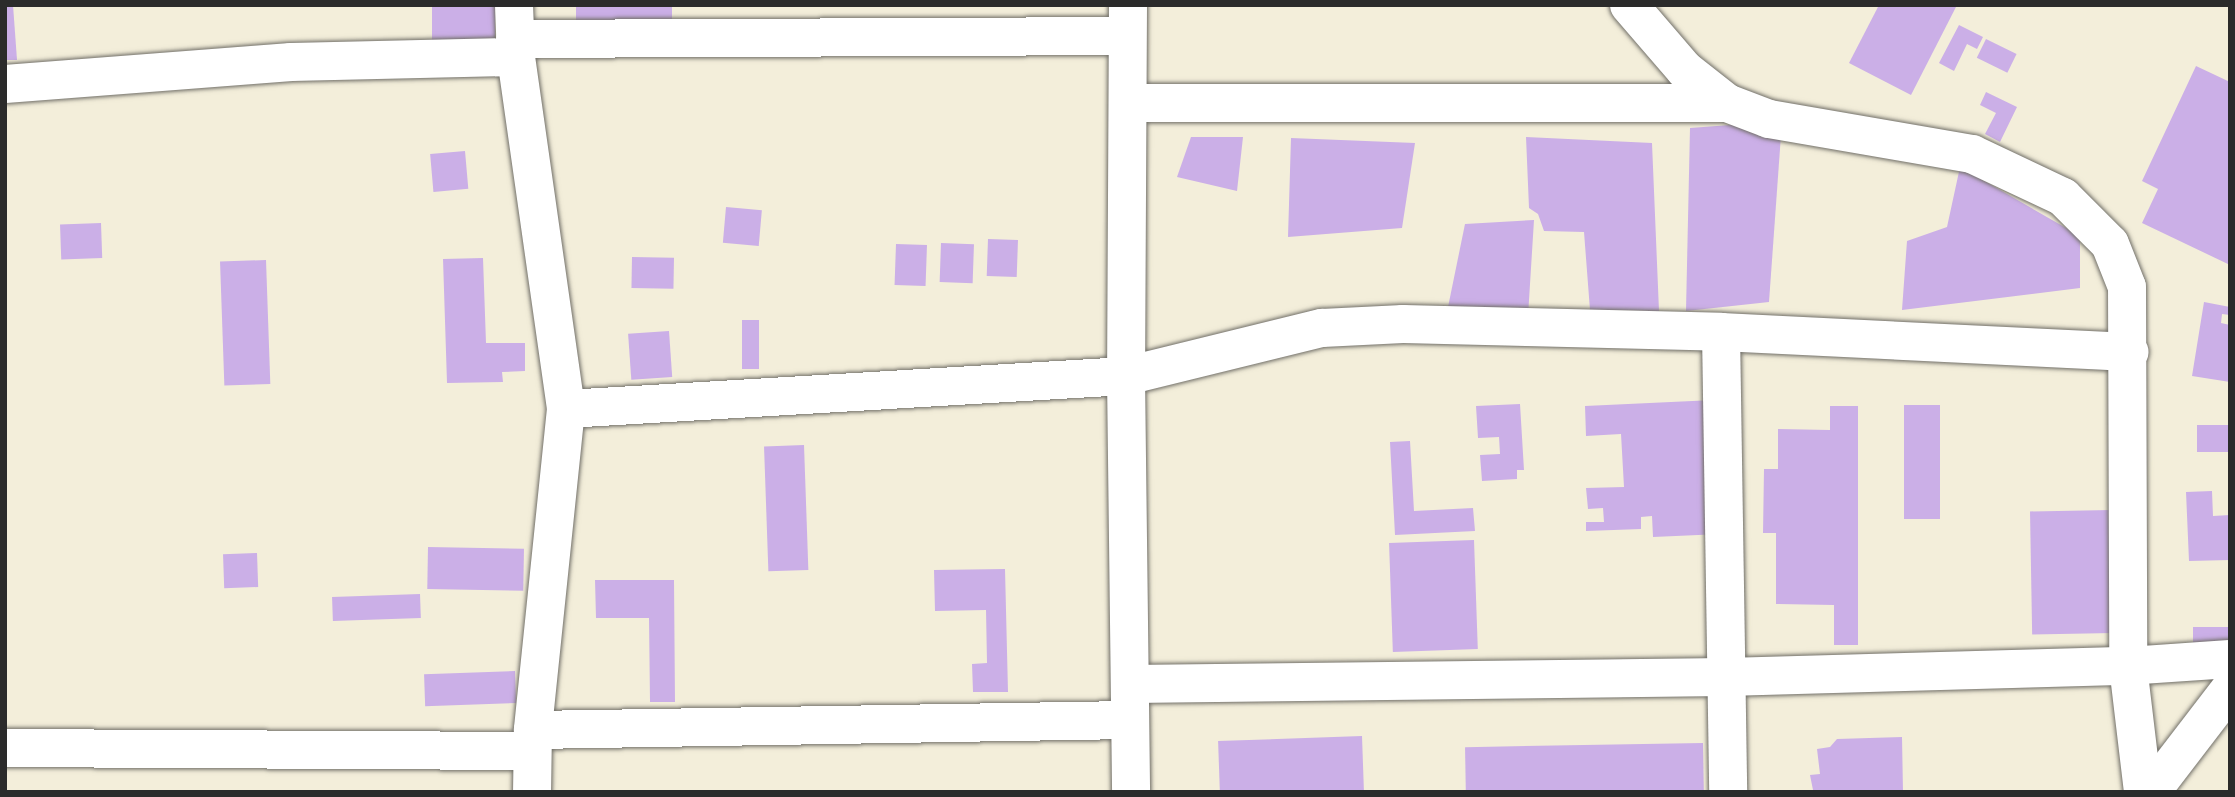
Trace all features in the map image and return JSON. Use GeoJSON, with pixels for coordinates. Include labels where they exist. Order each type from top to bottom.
{"type":"FeatureCollection","features":[{"type":"Feature","properties":{"kind":"street"},"geometry":{"type":"LineString","coordinates":[[1629,5],[1685,70],[1727,103],[1769,119],[1972,154],[2063,197],[2110,244],[2127,287],[2130,352],[2128,666],[2143,792]]}},
{"type":"Feature","properties":{"kind":"street"},"geometry":{"type":"LineString","coordinates":[[5,84],[291,62],[515,34],[1128,21],[1130,103],[1126,376],[1131,792]]}},
{"type":"Feature","properties":{"kind":"street"},"geometry":{"type":"LineString","coordinates":[[515,34],[566,410],[533,741],[532,792]]}},
{"type":"Feature","properties":{"kind":"street"},"geometry":{"type":"LineString","coordinates":[[1130,103],[1727,103]]}},
{"type":"Feature","properties":{"kind":"street"},"geometry":{"type":"LineString","coordinates":[[566,410],[1126,376],[1322,328],[1403,324],[1721,332],[2130,352]]}},
{"type":"Feature","properties":{"kind":"street"},"geometry":{"type":"LineString","coordinates":[[1721,332],[1728,792]]}},
{"type":"Feature","properties":{"kind":"street"},"geometry":{"type":"LineString","coordinates":[[5,748],[533,741],[1130,702],[1726,677],[2128,666],[2230,659]]}},
{"type":"Feature","properties":{"kind":"street"},"geometry":{"type":"LineString","coordinates":[[2151,792],[2230,689]]}},
{"type":"Feature","properties":{"kind":"building"},"geometry":{"type":"Polygon","coordinates":[[[5,5],[13,5],[17,60],[5,60],[5,5]]]}},
{"type":"Feature","properties":{"kind":"building"},"geometry":{"type":"Polygon","coordinates":[[[432,5],[495,5],[495,41],[432,41],[432,5]]]}},
{"type":"Feature","properties":{"kind":"building"},"geometry":{"type":"Polygon","coordinates":[[[576,5],[672,5],[672,34],[576,34],[576,5]]]}},
{"type":"Feature","properties":{"kind":"building"},"geometry":{"type":"Polygon","coordinates":[[[1879,5],[1957,5],[1911,95],[1849,63],[1879,5]]]}},
{"type":"Feature","properties":{"kind":"building"},"geometry":{"type":"Polygon","coordinates":[[[1959,25],[1983,37],[1977,49],[1967,44],[1954,71],[1939,63],[1959,25]]]}},
{"type":"Feature","properties":{"kind":"building"},"geometry":{"type":"Polygon","coordinates":[[[1986,39],[2017,54],[2007,73],[1977,58],[1986,39]]]}},
{"type":"Feature","properties":{"kind":"building"},"geometry":{"type":"Polygon","coordinates":[[[2196,66],[2230,82],[2230,265],[2142,223],[2158,189],[2142,181],[2196,66]]]}},
{"type":"Feature","properties":{"kind":"building"},"geometry":{"type":"Polygon","coordinates":[[[1986,92],[2017,107],[2000,142],[1985,134],[1996,113],[1980,105],[1986,92]]]}},
{"type":"Feature","properties":{"kind":"building"},"geometry":{"type":"Polygon","coordinates":[[[1782,121],[1769,302],[1686,311],[1690,128],[1782,121]]]}},
{"type":"Feature","properties":{"kind":"building"},"geometry":{"type":"Polygon","coordinates":[[[1191,137],[1243,137],[1237,191],[1177,177],[1191,137]]]}},
{"type":"Feature","properties":{"kind":"building"},"geometry":{"type":"Polygon","coordinates":[[[1526,137],[1652,143],[1659,311],[1590,310],[1584,232],[1544,231],[1538,214],[1529,208],[1526,137]]]}},
{"type":"Feature","properties":{"kind":"building"},"geometry":{"type":"Polygon","coordinates":[[[1291,138],[1415,143],[1402,228],[1288,237],[1291,138]]]}},
{"type":"Feature","properties":{"kind":"building"},"geometry":{"type":"Polygon","coordinates":[[[465,151],[468,189],[433,192],[430,154],[465,151]]]}},
{"type":"Feature","properties":{"kind":"building"},"geometry":{"type":"Polygon","coordinates":[[[1960,167],[2080,236],[2080,288],[1902,310],[1907,241],[1947,227],[1960,167]]]}},
{"type":"Feature","properties":{"kind":"building"},"geometry":{"type":"Polygon","coordinates":[[[726,207],[762,210],[759,246],[723,243],[726,207]]]}},
{"type":"Feature","properties":{"kind":"building"},"geometry":{"type":"Polygon","coordinates":[[[1534,220],[1528,316],[1447,312],[1465,224],[1534,220]]]}},
{"type":"Feature","properties":{"kind":"building"},"geometry":{"type":"Polygon","coordinates":[[[101,223],[102,258],[61,259],[60,224],[101,223]]]}},
{"type":"Feature","properties":{"kind":"building"},"geometry":{"type":"Polygon","coordinates":[[[988,239],[1018,240],[1017,277],[987,276],[988,239]]]}},
{"type":"Feature","properties":{"kind":"building"},"geometry":{"type":"Polygon","coordinates":[[[941,243],[974,244],[973,283],[940,282],[941,243]]]}},
{"type":"Feature","properties":{"kind":"building"},"geometry":{"type":"Polygon","coordinates":[[[896,244],[927,245],[926,286],[895,285],[896,244]]]}},
{"type":"Feature","properties":{"kind":"building"},"geometry":{"type":"Polygon","coordinates":[[[632,257],[674,258],[673,289],[631,288],[632,257]]]}},
{"type":"Feature","properties":{"kind":"building"},"geometry":{"type":"Polygon","coordinates":[[[483,258],[486,343],[525,343],[525,371],[502,372],[503,382],[447,383],[443,259],[483,258]]]}},
{"type":"Feature","properties":{"kind":"building"},"geometry":{"type":"Polygon","coordinates":[[[266,260],[270,384],[224,386],[220,262],[266,260]]]}},
{"type":"Feature","properties":{"kind":"building"},"geometry":{"type":"Polygon","coordinates":[[[2204,302],[2230,307],[2230,315],[2222,314],[2221,323],[2230,325],[2230,382],[2192,376],[2204,302]]]}},
{"type":"Feature","properties":{"kind":"building"},"geometry":{"type":"Polygon","coordinates":[[[742,320],[759,320],[759,369],[742,369],[742,320]]]}},
{"type":"Feature","properties":{"kind":"building"},"geometry":{"type":"Polygon","coordinates":[[[669,331],[672,377],[631,380],[628,334],[669,331]]]}},
{"type":"Feature","properties":{"kind":"building"},"geometry":{"type":"Polygon","coordinates":[[[1714,400],[1721,534],[1653,537],[1652,516],[1641,517],[1641,529],[1586,531],[1586,522],[1604,522],[1603,508],[1588,509],[1586,488],[1624,487],[1621,434],[1586,436],[1585,406],[1714,400]]]}},
{"type":"Feature","properties":{"kind":"building"},"geometry":{"type":"Polygon","coordinates":[[[1520,404],[1524,470],[1517,470],[1517,479],[1482,481],[1480,455],[1500,454],[1499,437],[1478,438],[1476,406],[1520,404]]]}},
{"type":"Feature","properties":{"kind":"building"},"geometry":{"type":"Polygon","coordinates":[[[1904,405],[1940,405],[1940,519],[1904,519],[1904,405]]]}},
{"type":"Feature","properties":{"kind":"building"},"geometry":{"type":"Polygon","coordinates":[[[1830,406],[1858,406],[1858,645],[1834,645],[1834,605],[1776,604],[1776,533],[1763,533],[1764,469],[1778,469],[1778,429],[1830,430],[1830,406]]]}},
{"type":"Feature","properties":{"kind":"building"},"geometry":{"type":"Polygon","coordinates":[[[2197,425],[2230,425],[2230,452],[2197,452],[2197,425]]]}},
{"type":"Feature","properties":{"kind":"building"},"geometry":{"type":"Polygon","coordinates":[[[1410,441],[1414,511],[1473,508],[1475,531],[1395,535],[1390,442],[1410,441]]]}},
{"type":"Feature","properties":{"kind":"building"},"geometry":{"type":"Polygon","coordinates":[[[804,445],[808,570],[768,571],[764,446],[804,445]]]}},
{"type":"Feature","properties":{"kind":"building"},"geometry":{"type":"Polygon","coordinates":[[[2212,491],[2213,516],[2230,515],[2230,560],[2189,561],[2186,492],[2212,491]]]}},
{"type":"Feature","properties":{"kind":"building"},"geometry":{"type":"Polygon","coordinates":[[[2111,510],[2113,633],[2032,634],[2030,511],[2111,510]]]}},
{"type":"Feature","properties":{"kind":"building"},"geometry":{"type":"Polygon","coordinates":[[[1474,540],[1478,649],[1393,652],[1389,543],[1474,540]]]}},
{"type":"Feature","properties":{"kind":"building"},"geometry":{"type":"Polygon","coordinates":[[[428,547],[524,549],[523,591],[427,589],[428,547]]]}},
{"type":"Feature","properties":{"kind":"building"},"geometry":{"type":"Polygon","coordinates":[[[257,553],[258,587],[224,588],[223,554],[257,553]]]}},
{"type":"Feature","properties":{"kind":"building"},"geometry":{"type":"Polygon","coordinates":[[[1005,569],[1008,692],[973,692],[972,664],[987,663],[986,610],[935,611],[934,570],[1005,569]]]}},
{"type":"Feature","properties":{"kind":"building"},"geometry":{"type":"Polygon","coordinates":[[[595,580],[674,580],[675,702],[650,702],[649,618],[596,618],[595,580]]]}},
{"type":"Feature","properties":{"kind":"building"},"geometry":{"type":"Polygon","coordinates":[[[420,594],[421,618],[333,621],[332,597],[420,594]]]}},
{"type":"Feature","properties":{"kind":"building"},"geometry":{"type":"Polygon","coordinates":[[[2193,627],[2230,627],[2230,653],[2193,653],[2193,627]]]}},
{"type":"Feature","properties":{"kind":"building"},"geometry":{"type":"Polygon","coordinates":[[[515,671],[516,703],[425,706],[424,674],[515,671]]]}},
{"type":"Feature","properties":{"kind":"building"},"geometry":{"type":"Polygon","coordinates":[[[1362,736],[1364,792],[1220,792],[1218,741],[1362,736]]]}},
{"type":"Feature","properties":{"kind":"building"},"geometry":{"type":"Polygon","coordinates":[[[1902,737],[1903,792],[1813,790],[1810,775],[1820,774],[1817,749],[1830,747],[1837,739],[1902,737]]]}},
{"type":"Feature","properties":{"kind":"building"},"geometry":{"type":"Polygon","coordinates":[[[1703,743],[1704,792],[1466,792],[1465,747],[1703,743]]]}}]}
